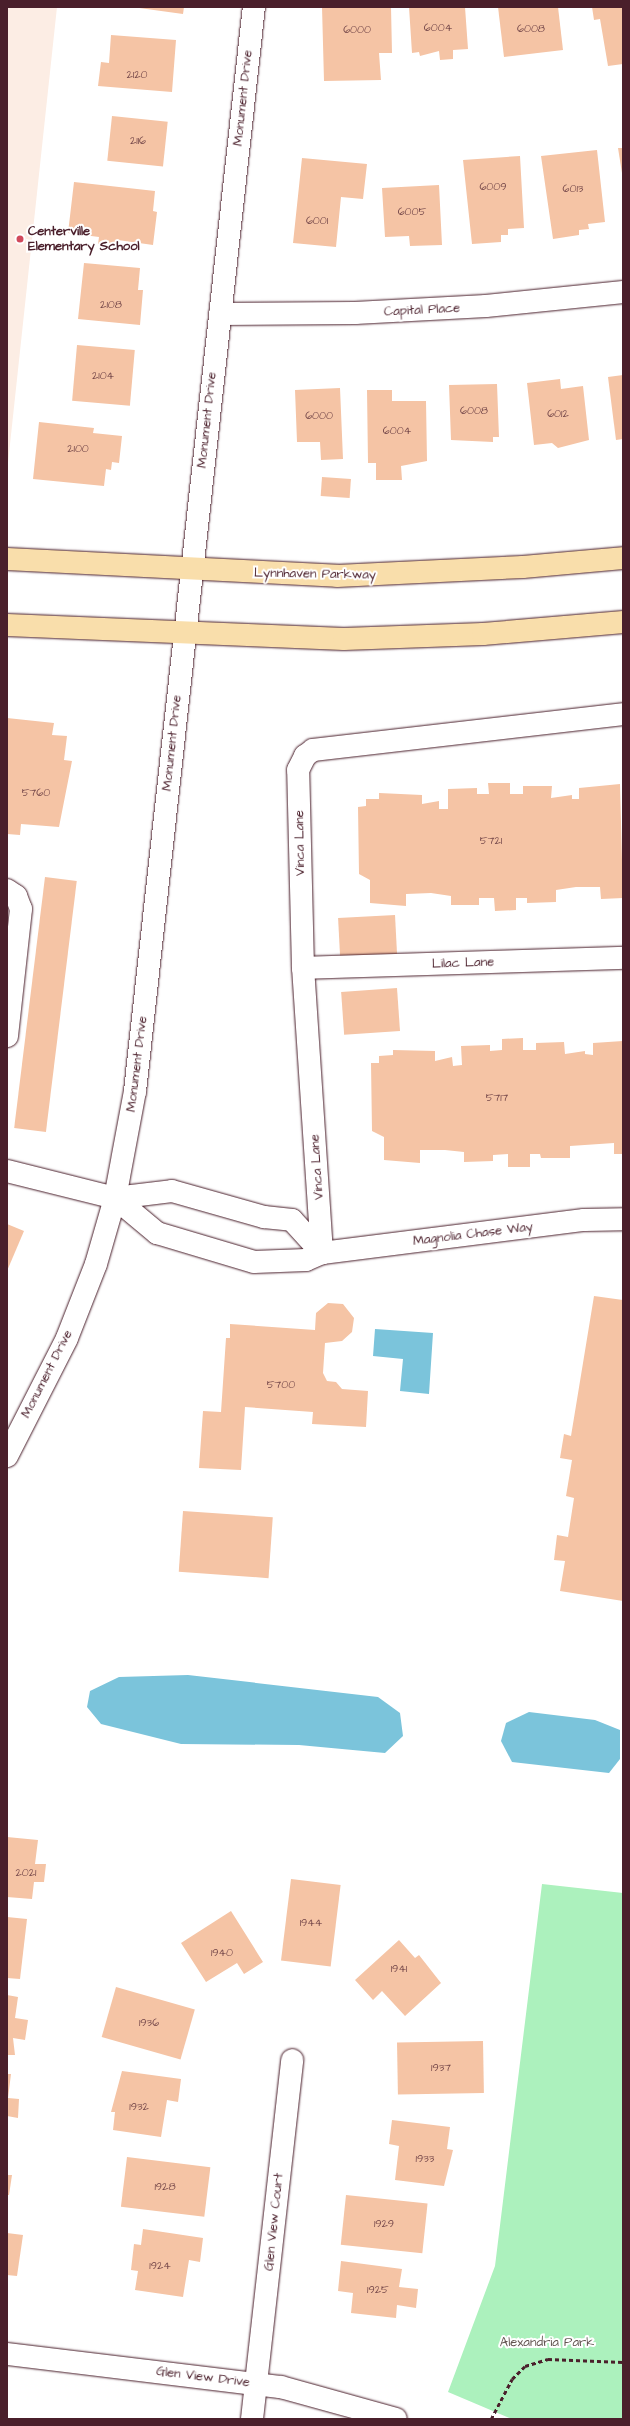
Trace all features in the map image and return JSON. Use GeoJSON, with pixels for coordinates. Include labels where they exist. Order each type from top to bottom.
{"type":"FeatureCollection","features":[{"type":"Feature","properties":{"kind":"main road","name":"Lynnhaven Parkway"},"geometry":{"type":"LineString","coordinates":[[7,559],[190,570],[398,575],[623,558]]}},
{"type":"Feature","properties":{"kind":"main road"},"geometry":{"type":"LineString","coordinates":[[7,624],[184,634],[360,639],[483,634],[623,622]]}},
{"type":"Feature","properties":{"kind":"street","name":"Monument Drive"},"geometry":{"type":"LineString","coordinates":[[7,1456],[67,1338],[96,1264],[115,1198],[135,1091],[190,570],[254,7]]}},
{"type":"Feature","properties":{"kind":"street","name":"Capital Place"},"geometry":{"type":"LineString","coordinates":[[220,314],[448,308],[623,292]]}},
{"type":"Feature","properties":{"kind":"street","name":"Vinca Lane"},"geometry":{"type":"LineString","coordinates":[[322,1253],[303,968],[298,770],[305,756],[313,750],[623,714]]}},
{"type":"Feature","properties":{"kind":"street"},"geometry":{"type":"LineString","coordinates":[[7,890],[20,903],[12,937],[7,1036]]}},
{"type":"Feature","properties":{"kind":"street","name":"Lilac Lane"},"geometry":{"type":"LineString","coordinates":[[303,968],[623,958]]}},
{"type":"Feature","properties":{"kind":"street"},"geometry":{"type":"LineString","coordinates":[[7,1171],[115,1198],[172,1192],[264,1217],[292,1220],[322,1253]]}},
{"type":"Feature","properties":{"kind":"street","name":"Magnolia Chase Way"},"geometry":{"type":"LineString","coordinates":[[115,1198],[157,1233],[254,1262],[306,1260],[322,1253],[584,1220],[623,1219]]}},
{"type":"Feature","properties":{"kind":"street","name":"Glen View Court"},"geometry":{"type":"LineString","coordinates":[[252,2419],[292,2060]]}},
{"type":"Feature","properties":{"kind":"street","name":"Glen View Drive"},"geometry":{"type":"LineString","coordinates":[[7,2354],[281,2387],[396,2419]]}},
{"type":"Feature","properties":{"kind":"path"},"geometry":{"type":"LineString","coordinates":[[491,2419],[512,2379],[525,2366],[548,2359],[623,2362]]}},
{"type":"Feature","properties":{"kind":"shaded area","name":"Centerville Elementary School"},"geometry":{"type":"Polygon","coordinates":[[[7,7],[57,7],[7,472],[7,7]]]}},
{"type":"Feature","properties":{"kind":"green space","name":"Alexandria Park"},"geometry":{"type":"Polygon","coordinates":[[[542,1884],[623,1893],[623,2419],[512,2419],[448,2392],[495,2266],[542,1884]]]}},
{"type":"Feature","properties":{"kind":"water"},"geometry":{"type":"Polygon","coordinates":[[[375,1329],[433,1333],[429,1394],[400,1391],[403,1359],[373,1356],[375,1329]]]}},
{"type":"Feature","properties":{"kind":"water"},"geometry":{"type":"Polygon","coordinates":[[[188,1675],[378,1697],[400,1713],[403,1736],[385,1753],[299,1745],[181,1744],[101,1724],[87,1707],[90,1691],[119,1677],[188,1675]]]}},
{"type":"Feature","properties":{"kind":"water"},"geometry":{"type":"Polygon","coordinates":[[[529,1712],[595,1720],[620,1730],[620,1759],[609,1773],[512,1762],[501,1741],[506,1723],[529,1712]]]}},
{"type":"Feature","properties":{"kind":"building"},"geometry":{"type":"Polygon","coordinates":[[[132,7],[184,7],[183,14],[132,7]]]}},
{"type":"Feature","properties":{"kind":"building"},"geometry":{"type":"Polygon","coordinates":[[[322,7],[391,7],[392,53],[379,53],[381,80],[324,81],[322,7]]]}},
{"type":"Feature","properties":{"kind":"building"},"geometry":{"type":"Polygon","coordinates":[[[409,7],[465,7],[468,49],[453,50],[453,59],[440,60],[439,51],[420,56],[419,52],[412,53],[409,7]]]}},
{"type":"Feature","properties":{"kind":"building"},"geometry":{"type":"Polygon","coordinates":[[[498,7],[558,7],[563,50],[504,57],[498,7]]]}},
{"type":"Feature","properties":{"kind":"building"},"geometry":{"type":"Polygon","coordinates":[[[592,7],[623,7],[623,64],[608,66],[600,19],[594,20],[592,7]]]}},
{"type":"Feature","properties":{"kind":"building"},"geometry":{"type":"Polygon","coordinates":[[[111,35],[176,40],[172,92],[98,86],[101,62],[109,63],[111,35]]]}},
{"type":"Feature","properties":{"kind":"building"},"geometry":{"type":"Polygon","coordinates":[[[112,116],[168,122],[163,167],[107,161],[112,116]]]}},
{"type":"Feature","properties":{"kind":"building"},"geometry":{"type":"Polygon","coordinates":[[[618,148],[623,148],[623,173],[622,173],[618,148]]]}},
{"type":"Feature","properties":{"kind":"building"},"geometry":{"type":"Polygon","coordinates":[[[597,150],[605,222],[588,224],[589,229],[579,230],[579,235],[553,239],[541,156],[597,150]]]}},
{"type":"Feature","properties":{"kind":"building"},"geometry":{"type":"Polygon","coordinates":[[[520,156],[524,228],[508,229],[508,235],[501,235],[501,242],[472,244],[463,160],[520,156]]]}},
{"type":"Feature","properties":{"kind":"building"},"geometry":{"type":"Polygon","coordinates":[[[302,158],[367,164],[363,199],[341,197],[336,247],[293,243],[302,158]]]}},
{"type":"Feature","properties":{"kind":"building"},"geometry":{"type":"Polygon","coordinates":[[[74,182],[155,191],[153,211],[157,212],[153,245],[118,240],[117,246],[98,244],[99,237],[68,233],[74,182]]]}},
{"type":"Feature","properties":{"kind":"building"},"geometry":{"type":"Polygon","coordinates":[[[439,185],[442,245],[410,246],[409,236],[385,237],[382,188],[439,185]]]}},
{"type":"Feature","properties":{"kind":"building"},"geometry":{"type":"Polygon","coordinates":[[[84,263],[140,268],[138,290],[143,290],[140,325],[78,319],[84,263]]]}},
{"type":"Feature","properties":{"kind":"building"},"geometry":{"type":"Polygon","coordinates":[[[77,345],[135,350],[130,406],[72,401],[77,345]]]}},
{"type":"Feature","properties":{"kind":"building"},"geometry":{"type":"Polygon","coordinates":[[[623,375],[623,439],[616,440],[608,377],[623,375]]]}},
{"type":"Feature","properties":{"kind":"building"},"geometry":{"type":"Polygon","coordinates":[[[560,379],[561,389],[583,386],[589,440],[558,448],[552,443],[534,445],[527,383],[560,379]]]}},
{"type":"Feature","properties":{"kind":"building"},"geometry":{"type":"Polygon","coordinates":[[[497,384],[499,437],[493,437],[493,442],[451,440],[449,385],[497,384]]]}},
{"type":"Feature","properties":{"kind":"building"},"geometry":{"type":"Polygon","coordinates":[[[340,388],[343,459],[321,460],[320,442],[297,442],[295,390],[340,388]]]}},
{"type":"Feature","properties":{"kind":"building"},"geometry":{"type":"Polygon","coordinates":[[[367,390],[392,390],[392,401],[426,401],[427,461],[401,466],[402,480],[376,480],[376,463],[368,463],[367,390]]]}},
{"type":"Feature","properties":{"kind":"building"},"geometry":{"type":"Polygon","coordinates":[[[39,422],[94,428],[93,433],[122,436],[119,463],[112,462],[111,470],[106,469],[104,486],[33,479],[39,422]]]}},
{"type":"Feature","properties":{"kind":"building"},"geometry":{"type":"Polygon","coordinates":[[[322,477],[351,479],[350,498],[321,496],[322,477]]]}},
{"type":"Feature","properties":{"kind":"building"},"geometry":{"type":"Polygon","coordinates":[[[7,718],[54,723],[52,735],[67,736],[64,760],[72,761],[59,827],[21,824],[20,835],[7,834],[7,718]]]}},
{"type":"Feature","properties":{"kind":"building"},"geometry":{"type":"Polygon","coordinates":[[[488,783],[510,783],[510,794],[523,794],[523,786],[552,786],[551,798],[572,795],[572,799],[579,799],[579,788],[620,784],[623,898],[601,899],[600,887],[576,887],[556,890],[556,902],[527,903],[527,898],[516,898],[516,910],[495,911],[494,898],[479,898],[479,905],[451,905],[451,896],[431,893],[406,894],[406,906],[370,903],[370,880],[359,874],[358,807],[366,806],[366,799],[379,799],[379,793],[422,795],[422,804],[439,801],[439,809],[448,809],[448,789],[477,788],[477,794],[489,794],[488,783]]]}},
{"type":"Feature","properties":{"kind":"building"},"geometry":{"type":"Polygon","coordinates":[[[45,877],[77,881],[46,1132],[14,1128],[45,877]]]}},
{"type":"Feature","properties":{"kind":"building"},"geometry":{"type":"Polygon","coordinates":[[[395,915],[397,958],[340,961],[338,918],[395,915]]]}},
{"type":"Feature","properties":{"kind":"building"},"geometry":{"type":"Polygon","coordinates":[[[397,988],[400,1031],[344,1035],[341,992],[397,988]]]}},
{"type":"Feature","properties":{"kind":"building"},"geometry":{"type":"Polygon","coordinates":[[[523,1038],[523,1050],[536,1050],[536,1043],[564,1042],[565,1054],[585,1051],[585,1054],[593,1055],[593,1043],[623,1041],[623,1154],[614,1154],[614,1143],[570,1146],[570,1158],[541,1158],[540,1154],[530,1154],[530,1167],[508,1167],[508,1154],[493,1155],[493,1161],[464,1162],[464,1152],[445,1150],[420,1150],[420,1163],[384,1160],[384,1137],[372,1131],[371,1063],[379,1063],[379,1056],[393,1055],[393,1050],[435,1051],[435,1061],[452,1057],[453,1066],[462,1065],[461,1046],[490,1045],[490,1051],[502,1050],[502,1039],[523,1038]]]}},
{"type":"Feature","properties":{"kind":"building"},"geometry":{"type":"Polygon","coordinates":[[[7,1224],[24,1231],[7,1271],[7,1224]]]}},
{"type":"Feature","properties":{"kind":"building"},"geometry":{"type":"Polygon","coordinates":[[[594,1296],[623,1300],[623,1601],[560,1591],[565,1561],[554,1560],[557,1535],[568,1537],[574,1498],[566,1496],[572,1460],[560,1458],[564,1434],[571,1436],[594,1296]]]}},
{"type":"Feature","properties":{"kind":"building"},"geometry":{"type":"Polygon","coordinates":[[[328,1303],[343,1304],[354,1318],[352,1332],[342,1341],[325,1343],[323,1373],[327,1381],[336,1382],[342,1389],[368,1391],[366,1427],[312,1424],[313,1412],[245,1407],[241,1470],[199,1468],[203,1411],[221,1412],[226,1338],[230,1338],[230,1324],[315,1330],[316,1313],[328,1303]]]}},
{"type":"Feature","properties":{"kind":"building"},"geometry":{"type":"Polygon","coordinates":[[[183,1511],[273,1517],[269,1578],[179,1572],[183,1511]]]}},
{"type":"Feature","properties":{"kind":"building"},"geometry":{"type":"Polygon","coordinates":[[[7,1837],[38,1840],[35,1864],[46,1864],[44,1882],[34,1882],[32,1899],[7,1897],[7,1837]]]}},
{"type":"Feature","properties":{"kind":"building"},"geometry":{"type":"Polygon","coordinates":[[[291,1879],[341,1885],[331,1966],[281,1960],[291,1879]]]}},
{"type":"Feature","properties":{"kind":"building"},"geometry":{"type":"Polygon","coordinates":[[[231,1911],[263,1962],[244,1974],[237,1963],[206,1982],[181,1943],[231,1911]]]}},
{"type":"Feature","properties":{"kind":"building"},"geometry":{"type":"Polygon","coordinates":[[[7,1917],[27,1919],[20,1979],[7,1978],[7,1917]]]}},
{"type":"Feature","properties":{"kind":"building"},"geometry":{"type":"Polygon","coordinates":[[[399,1940],[415,1958],[419,1955],[441,1983],[405,2016],[382,1991],[373,2000],[355,1980],[399,1940]]]}},
{"type":"Feature","properties":{"kind":"building"},"geometry":{"type":"Polygon","coordinates":[[[116,1987],[195,2010],[180,2060],[102,2037],[116,1987]]]}},
{"type":"Feature","properties":{"kind":"building"},"geometry":{"type":"Polygon","coordinates":[[[7,1995],[18,1997],[15,2018],[28,2020],[25,2040],[13,2038],[15,2055],[7,2055],[7,1995]]]}},
{"type":"Feature","properties":{"kind":"building"},"geometry":{"type":"Polygon","coordinates":[[[483,2041],[484,2093],[398,2094],[397,2043],[483,2041]]]}},
{"type":"Feature","properties":{"kind":"building"},"geometry":{"type":"Polygon","coordinates":[[[122,2071],[181,2079],[178,2102],[167,2100],[161,2137],[113,2130],[115,2112],[111,2112],[122,2071]]]}},
{"type":"Feature","properties":{"kind":"building"},"geometry":{"type":"Polygon","coordinates":[[[7,2074],[11,2074],[8,2098],[19,2099],[18,2118],[7,2116],[7,2074]]]}},
{"type":"Feature","properties":{"kind":"building"},"geometry":{"type":"Polygon","coordinates":[[[392,2120],[450,2127],[447,2149],[453,2150],[444,2186],[395,2180],[399,2146],[389,2144],[392,2120]]]}},
{"type":"Feature","properties":{"kind":"building"},"geometry":{"type":"Polygon","coordinates":[[[127,2157],[210,2167],[204,2217],[121,2207],[127,2157]]]}},
{"type":"Feature","properties":{"kind":"building"},"geometry":{"type":"Polygon","coordinates":[[[7,2175],[12,2175],[9,2195],[7,2195],[7,2175]]]}},
{"type":"Feature","properties":{"kind":"building"},"geometry":{"type":"Polygon","coordinates":[[[346,2195],[428,2204],[422,2253],[341,2245],[346,2195]]]}},
{"type":"Feature","properties":{"kind":"building"},"geometry":{"type":"Polygon","coordinates":[[[143,2229],[203,2238],[200,2262],[189,2260],[183,2297],[135,2290],[138,2271],[131,2270],[134,2244],[141,2245],[143,2229]]]}},
{"type":"Feature","properties":{"kind":"building"},"geometry":{"type":"Polygon","coordinates":[[[7,2233],[23,2235],[17,2276],[7,2275],[7,2233]]]}},
{"type":"Feature","properties":{"kind":"building"},"geometry":{"type":"Polygon","coordinates":[[[341,2261],[402,2269],[399,2287],[418,2289],[416,2308],[397,2305],[396,2318],[351,2313],[353,2293],[338,2291],[341,2261]]]}},
{"type":"Feature","properties":{"kind":"place","name":"Centerville Elementary School"},"geometry":{"type":"Point","coordinates":[20,239]}}]}
